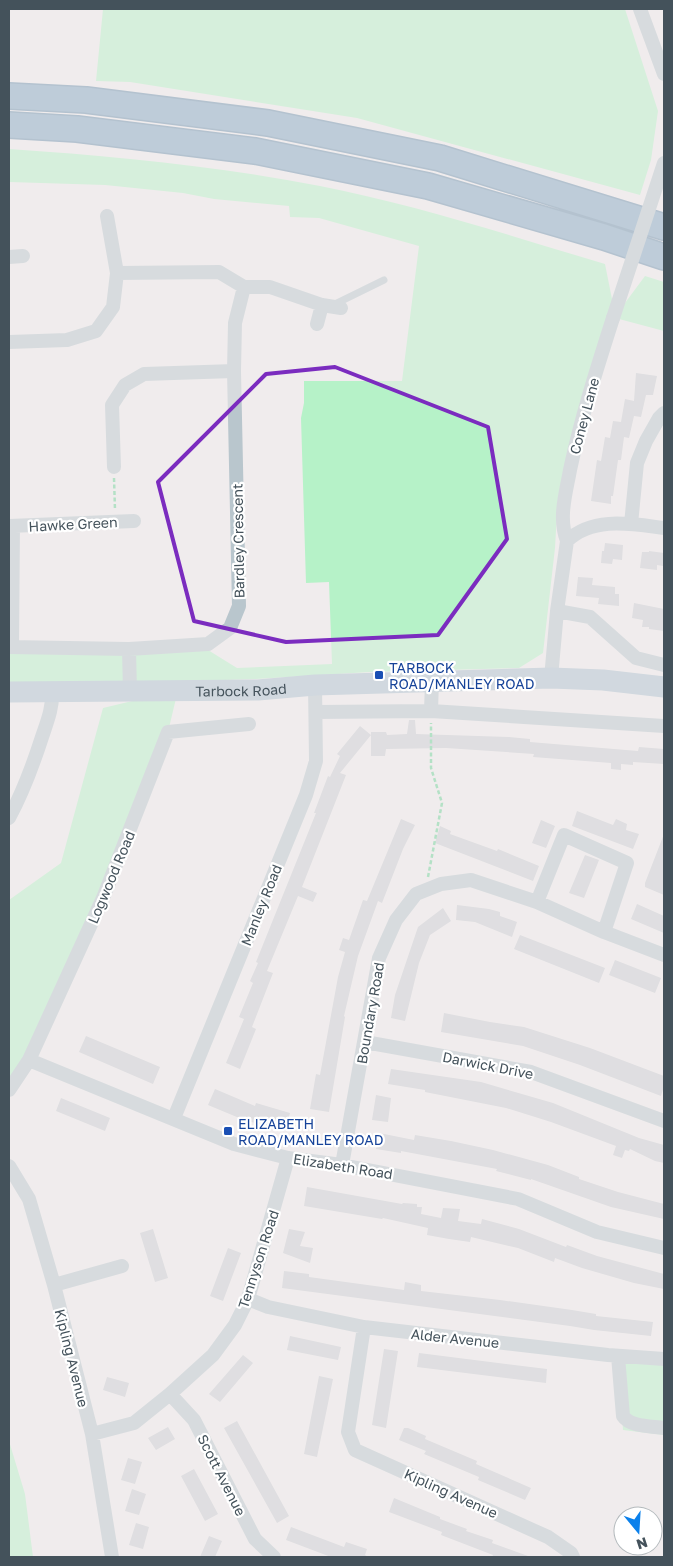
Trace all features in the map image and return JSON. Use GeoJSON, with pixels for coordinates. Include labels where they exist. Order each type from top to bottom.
{"type":"FeatureCollection","features":[{"type":"Feature","properties":{"kind":"highway"},"geometry":{"type":"LineString","coordinates":[[9,96],[86,100],[268,123],[440,158],[664,227]]}},
{"type":"Feature","properties":{"kind":"highway"},"geometry":{"type":"LineString","coordinates":[[9,125],[77,129],[265,153],[428,186],[604,237],[664,257]]}},
{"type":"Feature","properties":{"kind":"main road","name":"Tarbock Road"},"geometry":{"type":"LineString","coordinates":[[9,692],[258,690],[315,685],[550,678],[603,680],[664,687]]}},
{"type":"Feature","properties":{"kind":"street"},"geometry":{"type":"LineString","coordinates":[[640,9],[664,74]]}},
{"type":"Feature","properties":{"kind":"street","name":"Coney Lane"},"geometry":{"type":"LineString","coordinates":[[550,678],[567,541],[563,530],[562,517],[577,436],[613,318],[664,163]]}},
{"type":"Feature","properties":{"kind":"street"},"geometry":{"type":"LineString","coordinates":[[9,342],[66,340],[96,331],[113,307],[117,273],[107,216]]}},
{"type":"Feature","properties":{"kind":"street"},"geometry":{"type":"LineString","coordinates":[[9,257],[24,256]]}},
{"type":"Feature","properties":{"kind":"street"},"geometry":{"type":"LineString","coordinates":[[117,273],[218,272],[244,286],[270,287],[331,306],[317,324]]}},
{"type":"Feature","properties":{"kind":"street","name":"Bardley Crescent"},"geometry":{"type":"LineString","coordinates":[[11,647],[129,649],[208,644],[230,628],[239,606],[234,371],[235,323],[244,286]]}},
{"type":"Feature","properties":{"kind":"street"},"geometry":{"type":"LineString","coordinates":[[114,467],[112,405],[125,385],[144,374],[234,371]]}},
{"type":"Feature","properties":{"kind":"street"},"geometry":{"type":"LineString","coordinates":[[631,524],[638,463],[646,441],[659,418],[664,413]]}},
{"type":"Feature","properties":{"kind":"street","name":"Hawke Green"},"geometry":{"type":"LineString","coordinates":[[11,647],[11,526],[134,521]]}},
{"type":"Feature","properties":{"kind":"street"},"geometry":{"type":"LineString","coordinates":[[567,541],[584,528],[595,525],[631,524],[664,528]]}},
{"type":"Feature","properties":{"kind":"street"},"geometry":{"type":"LineString","coordinates":[[557,611],[590,617],[636,658],[664,665]]}},
{"type":"Feature","properties":{"kind":"street"},"geometry":{"type":"LineString","coordinates":[[129,649],[130,692]]}},
{"type":"Feature","properties":{"kind":"street"},"geometry":{"type":"LineString","coordinates":[[431,710],[432,682]]}},
{"type":"Feature","properties":{"kind":"street","name":"Manley Road"},"geometry":{"type":"LineString","coordinates":[[174,1118],[306,795],[316,761],[315,685]]}},
{"type":"Feature","properties":{"kind":"street"},"geometry":{"type":"LineString","coordinates":[[9,818],[20,799],[32,766],[53,704],[52,692]]}},
{"type":"Feature","properties":{"kind":"street"},"geometry":{"type":"LineString","coordinates":[[316,712],[431,710],[664,726]]}},
{"type":"Feature","properties":{"kind":"street","name":"Logwood Road"},"geometry":{"type":"LineString","coordinates":[[9,1090],[29,1060],[103,898],[168,732],[248,724]]}},
{"type":"Feature","properties":{"kind":"street"},"geometry":{"type":"LineString","coordinates":[[537,902],[564,835],[627,863],[604,932]]}},
{"type":"Feature","properties":{"kind":"street","name":"Boundary Road"},"geometry":{"type":"LineString","coordinates":[[342,1165],[379,958],[396,920],[416,894],[441,884],[471,880],[537,902],[604,932],[664,955]]}},
{"type":"Feature","properties":{"kind":"street","name":"Darwick Drive"},"geometry":{"type":"LineString","coordinates":[[365,1042],[531,1072],[664,1121]]}},
{"type":"Feature","properties":{"kind":"street","name":"Elizabeth Road"},"geometry":{"type":"LineString","coordinates":[[29,1060],[234,1144],[288,1158],[342,1165],[518,1199],[597,1232],[664,1248]]}},
{"type":"Feature","properties":{"kind":"street","name":"Tennyson Road"},"geometry":{"type":"LineString","coordinates":[[92,1434],[134,1423],[170,1394],[213,1355],[234,1325],[248,1300],[288,1158]]}},
{"type":"Feature","properties":{"kind":"street","name":"Kipling Avenue"},"geometry":{"type":"LineString","coordinates":[[9,1166],[28,1199],[54,1285],[92,1434],[112,1557]]}},
{"type":"Feature","properties":{"kind":"street"},"geometry":{"type":"LineString","coordinates":[[54,1285],[122,1266]]}},
{"type":"Feature","properties":{"kind":"street","name":"Alder Avenue"},"geometry":{"type":"LineString","coordinates":[[248,1300],[268,1307],[364,1328],[618,1356],[664,1358]]}},
{"type":"Feature","properties":{"kind":"street","name":"Kipling Avenue"},"geometry":{"type":"LineString","coordinates":[[364,1328],[348,1432],[355,1450],[548,1537],[571,1553],[573,1557]]}},
{"type":"Feature","properties":{"kind":"street"},"geometry":{"type":"LineString","coordinates":[[618,1356],[623,1416],[625,1420],[632,1423],[664,1428]]}},
{"type":"Feature","properties":{"kind":"street","name":"Scott Avenue"},"geometry":{"type":"LineString","coordinates":[[170,1394],[194,1420],[255,1539],[274,1557]]}},
{"type":"Feature","properties":{"kind":"lane"},"geometry":{"type":"LineString","coordinates":[[331,306],[384,280]]}},
{"type":"Feature","properties":{"kind":"path"},"geometry":{"type":"LineString","coordinates":[[114,467],[115,522]]}},
{"type":"Feature","properties":{"kind":"path"},"geometry":{"type":"LineString","coordinates":[[425,890],[442,804],[431,768],[431,710]]}},
{"type":"Feature","properties":{"kind":"highlighted area"},"geometry":{"type":"Polygon","coordinates":[[[335,367],[488,427],[507,539],[438,635],[286,642],[194,621],[158,482],[266,374],[335,367]]]}},
{"type":"Feature","properties":{"kind":"green space"},"geometry":{"type":"Polygon","coordinates":[[[103,9],[625,9],[658,111],[651,160],[640,195],[357,118],[130,82],[96,81],[103,9]]]}},
{"type":"Feature","properties":{"kind":"green space"},"geometry":{"type":"Polygon","coordinates":[[[9,149],[165,163],[243,173],[320,186],[392,202],[605,264],[613,304],[557,513],[543,653],[519,668],[370,672],[256,679],[9,687],[9,650],[208,650],[237,668],[332,664],[329,582],[306,583],[301,418],[304,403],[304,381],[402,381],[419,246],[319,218],[290,217],[289,206],[214,199],[183,193],[105,185],[9,182],[9,149]]]}},
{"type":"Feature","properties":{"kind":"green space"},"geometry":{"type":"Polygon","coordinates":[[[645,276],[664,282],[664,331],[619,319],[622,307],[645,276]]]}},
{"type":"Feature","properties":{"kind":"green space"},"geometry":{"type":"Polygon","coordinates":[[[178,690],[168,732],[103,898],[9,1088],[9,900],[61,863],[103,708],[178,690]]]}},
{"type":"Feature","properties":{"kind":"green space"},"geometry":{"type":"Polygon","coordinates":[[[618,1356],[664,1359],[664,1435],[623,1430],[618,1356]]]}},
{"type":"Feature","properties":{"kind":"green space"},"geometry":{"type":"Polygon","coordinates":[[[9,1441],[25,1494],[33,1557],[9,1557],[9,1441]]]}},
{"type":"Feature","properties":{"kind":"building"},"geometry":{"type":"Polygon","coordinates":[[[636,373],[657,376],[653,395],[646,395],[641,417],[634,416],[629,438],[624,437],[621,460],[618,460],[613,496],[611,496],[611,504],[591,501],[597,460],[601,461],[605,437],[610,438],[613,421],[621,422],[625,399],[634,401],[636,373]]]}},
{"type":"Feature","properties":{"kind":"building"},"geometry":{"type":"Polygon","coordinates":[[[605,543],[623,545],[622,560],[613,559],[612,564],[601,563],[605,543]]]}},
{"type":"Feature","properties":{"kind":"building"},"geometry":{"type":"Polygon","coordinates":[[[642,552],[664,553],[663,566],[657,565],[657,570],[640,568],[642,552]]]}},
{"type":"Feature","properties":{"kind":"building"},"geometry":{"type":"Polygon","coordinates":[[[578,577],[593,578],[592,585],[615,587],[615,594],[619,594],[619,606],[598,604],[599,598],[576,596],[578,577]]]}},
{"type":"Feature","properties":{"kind":"building"},"geometry":{"type":"Polygon","coordinates":[[[634,603],[664,609],[664,631],[642,627],[643,620],[632,618],[634,603]]]}},
{"type":"Feature","properties":{"kind":"building"},"geometry":{"type":"Polygon","coordinates":[[[409,720],[415,720],[416,734],[509,737],[530,739],[530,742],[638,751],[639,747],[664,749],[664,764],[633,762],[633,765],[621,764],[621,770],[611,769],[611,763],[533,757],[534,754],[446,748],[386,749],[385,756],[371,756],[371,732],[386,732],[387,735],[407,734],[409,720]]]}},
{"type":"Feature","properties":{"kind":"building"},"geometry":{"type":"Polygon","coordinates":[[[360,726],[371,735],[340,773],[346,775],[302,887],[317,893],[313,902],[298,896],[267,971],[273,973],[252,1027],[256,1029],[240,1069],[226,1063],[244,1019],[239,1017],[253,983],[250,981],[258,963],[256,962],[316,813],[314,813],[328,776],[330,777],[340,756],[337,754],[360,726]]]}},
{"type":"Feature","properties":{"kind":"building"},"geometry":{"type":"Polygon","coordinates":[[[577,811],[613,825],[616,819],[627,824],[626,830],[639,834],[633,849],[572,826],[577,811]]]}},
{"type":"Feature","properties":{"kind":"building"},"geometry":{"type":"Polygon","coordinates":[[[401,819],[415,825],[403,849],[382,903],[378,901],[358,956],[344,1016],[329,1112],[310,1109],[316,1074],[320,1075],[338,977],[345,952],[339,950],[343,938],[349,940],[363,900],[367,901],[401,819]]]}},
{"type":"Feature","properties":{"kind":"building"},"geometry":{"type":"Polygon","coordinates":[[[541,820],[555,826],[546,848],[532,843],[541,820]]]}},
{"type":"Feature","properties":{"kind":"building"},"geometry":{"type":"Polygon","coordinates":[[[440,826],[451,831],[450,834],[497,851],[498,849],[539,866],[533,881],[435,843],[440,826]]]}},
{"type":"Feature","properties":{"kind":"building"},"geometry":{"type":"Polygon","coordinates":[[[664,834],[664,895],[645,887],[645,883],[664,834]]]}},
{"type":"Feature","properties":{"kind":"building"},"geometry":{"type":"Polygon","coordinates":[[[585,855],[599,860],[584,898],[569,893],[585,855]]]}},
{"type":"Feature","properties":{"kind":"building"},"geometry":{"type":"Polygon","coordinates":[[[637,904],[664,916],[664,933],[631,919],[637,904]]]}},
{"type":"Feature","properties":{"kind":"building"},"geometry":{"type":"Polygon","coordinates":[[[457,905],[500,912],[500,916],[517,922],[512,937],[475,922],[456,920],[457,905]]]}},
{"type":"Feature","properties":{"kind":"building"},"geometry":{"type":"Polygon","coordinates":[[[443,908],[451,921],[430,935],[419,963],[405,1021],[391,1018],[395,995],[418,927],[443,908]]]}},
{"type":"Feature","properties":{"kind":"building"},"geometry":{"type":"Polygon","coordinates":[[[520,935],[605,968],[599,983],[514,949],[520,935]]]}},
{"type":"Feature","properties":{"kind":"building"},"geometry":{"type":"Polygon","coordinates":[[[615,960],[661,978],[655,993],[609,975],[615,960]]]}},
{"type":"Feature","properties":{"kind":"building"},"geometry":{"type":"Polygon","coordinates":[[[444,1013],[524,1027],[590,1048],[664,1076],[661,1096],[580,1065],[523,1046],[441,1032],[444,1013]]]}},
{"type":"Feature","properties":{"kind":"building"},"geometry":{"type":"Polygon","coordinates":[[[86,1036],[160,1067],[153,1084],[79,1052],[86,1036]]]}},
{"type":"Feature","properties":{"kind":"building"},"geometry":{"type":"Polygon","coordinates":[[[391,1069],[481,1082],[553,1103],[639,1138],[664,1145],[664,1163],[655,1161],[630,1149],[629,1151],[625,1150],[622,1158],[613,1155],[616,1146],[506,1108],[388,1084],[391,1069]]]}},
{"type":"Feature","properties":{"kind":"building"},"geometry":{"type":"Polygon","coordinates":[[[215,1089],[255,1106],[256,1103],[290,1113],[285,1131],[244,1120],[208,1105],[215,1089]]]}},
{"type":"Feature","properties":{"kind":"building"},"geometry":{"type":"Polygon","coordinates":[[[376,1095],[391,1098],[388,1122],[372,1120],[376,1095]]]}},
{"type":"Feature","properties":{"kind":"building"},"geometry":{"type":"Polygon","coordinates":[[[61,1098],[110,1118],[105,1131],[56,1111],[61,1098]]]}},
{"type":"Feature","properties":{"kind":"building"},"geometry":{"type":"Polygon","coordinates":[[[379,1133],[414,1140],[415,1135],[451,1141],[548,1165],[579,1177],[579,1179],[664,1204],[664,1219],[611,1207],[531,1179],[496,1171],[497,1169],[401,1151],[401,1153],[376,1149],[379,1133]]]}},
{"type":"Feature","properties":{"kind":"building"},"geometry":{"type":"Polygon","coordinates":[[[307,1187],[402,1204],[417,1204],[417,1207],[422,1207],[421,1214],[441,1218],[443,1208],[460,1209],[458,1221],[481,1224],[482,1219],[519,1229],[566,1247],[567,1245],[597,1256],[664,1274],[664,1289],[634,1283],[555,1258],[554,1262],[518,1248],[471,1237],[470,1242],[427,1235],[428,1228],[383,1218],[304,1206],[307,1187]]]}},
{"type":"Feature","properties":{"kind":"building"},"geometry":{"type":"Polygon","coordinates":[[[153,1229],[168,1278],[155,1282],[140,1233],[153,1229]]]}},
{"type":"Feature","properties":{"kind":"building"},"geometry":{"type":"Polygon","coordinates":[[[289,1229],[305,1232],[300,1246],[313,1248],[310,1263],[283,1253],[289,1229]]]}},
{"type":"Feature","properties":{"kind":"building"},"geometry":{"type":"Polygon","coordinates":[[[228,1248],[241,1253],[223,1301],[210,1296],[228,1248]]]}},
{"type":"Feature","properties":{"kind":"building"},"geometry":{"type":"Polygon","coordinates":[[[284,1271],[309,1274],[309,1277],[404,1290],[405,1282],[421,1285],[421,1291],[572,1310],[596,1314],[596,1316],[653,1322],[651,1336],[282,1288],[284,1271]]]}},
{"type":"Feature","properties":{"kind":"building"},"geometry":{"type":"Polygon","coordinates":[[[290,1336],[341,1347],[338,1360],[287,1350],[290,1336]]]}},
{"type":"Feature","properties":{"kind":"building"},"geometry":{"type":"Polygon","coordinates":[[[384,1349],[398,1351],[386,1428],[372,1425],[384,1349]]]}},
{"type":"Feature","properties":{"kind":"building"},"geometry":{"type":"Polygon","coordinates":[[[419,1353],[547,1369],[546,1383],[417,1367],[419,1353]]]}},
{"type":"Feature","properties":{"kind":"building"},"geometry":{"type":"Polygon","coordinates":[[[243,1355],[253,1363],[220,1402],[209,1394],[243,1355]]]}},
{"type":"Feature","properties":{"kind":"building"},"geometry":{"type":"Polygon","coordinates":[[[319,1376],[333,1379],[317,1457],[304,1454],[319,1376]]]}},
{"type":"Feature","properties":{"kind":"building"},"geometry":{"type":"Polygon","coordinates":[[[107,1377],[129,1383],[125,1397],[103,1390],[107,1377]]]}},
{"type":"Feature","properties":{"kind":"building"},"geometry":{"type":"Polygon","coordinates":[[[237,1421],[289,1516],[277,1523],[224,1428],[237,1421]]]}},
{"type":"Feature","properties":{"kind":"building"},"geometry":{"type":"Polygon","coordinates":[[[168,1427],[175,1439],[156,1450],[148,1438],[168,1427]]]}},
{"type":"Feature","properties":{"kind":"building"},"geometry":{"type":"Polygon","coordinates":[[[404,1428],[426,1436],[425,1439],[477,1461],[476,1464],[531,1488],[525,1500],[478,1480],[479,1477],[424,1454],[426,1451],[399,1440],[404,1428]]]}},
{"type":"Feature","properties":{"kind":"building"},"geometry":{"type":"Polygon","coordinates":[[[128,1458],[142,1462],[135,1484],[121,1480],[128,1458]]]}},
{"type":"Feature","properties":{"kind":"building"},"geometry":{"type":"Polygon","coordinates":[[[194,1469],[218,1514],[205,1521],[181,1476],[194,1469]]]}},
{"type":"Feature","properties":{"kind":"building"},"geometry":{"type":"Polygon","coordinates":[[[132,1489],[146,1494],[139,1515],[125,1511],[132,1489]]]}},
{"type":"Feature","properties":{"kind":"building"},"geometry":{"type":"Polygon","coordinates":[[[394,1498],[467,1529],[466,1531],[493,1540],[492,1543],[528,1557],[492,1557],[493,1555],[441,1535],[442,1532],[389,1512],[394,1498]]]}},
{"type":"Feature","properties":{"kind":"building"},"geometry":{"type":"Polygon","coordinates":[[[136,1523],[149,1527],[143,1549],[129,1545],[136,1523]]]}},
{"type":"Feature","properties":{"kind":"building"},"geometry":{"type":"Polygon","coordinates":[[[291,1527],[344,1547],[346,1542],[367,1549],[365,1555],[368,1557],[331,1557],[286,1540],[291,1527]]]}},
{"type":"Feature","properties":{"kind":"building"},"geometry":{"type":"Polygon","coordinates":[[[209,1536],[222,1541],[215,1557],[200,1557],[209,1536]]]}},
{"type":"Feature","properties":{"kind":"place","name":"TARBOCK ROAD/MANLEY ROAD"},"geometry":{"type":"Point","coordinates":[379,675]}},
{"type":"Feature","properties":{"kind":"place","name":"ELIZABETH ROAD/MANLEY ROAD"},"geometry":{"type":"Point","coordinates":[228,1131]}}]}
